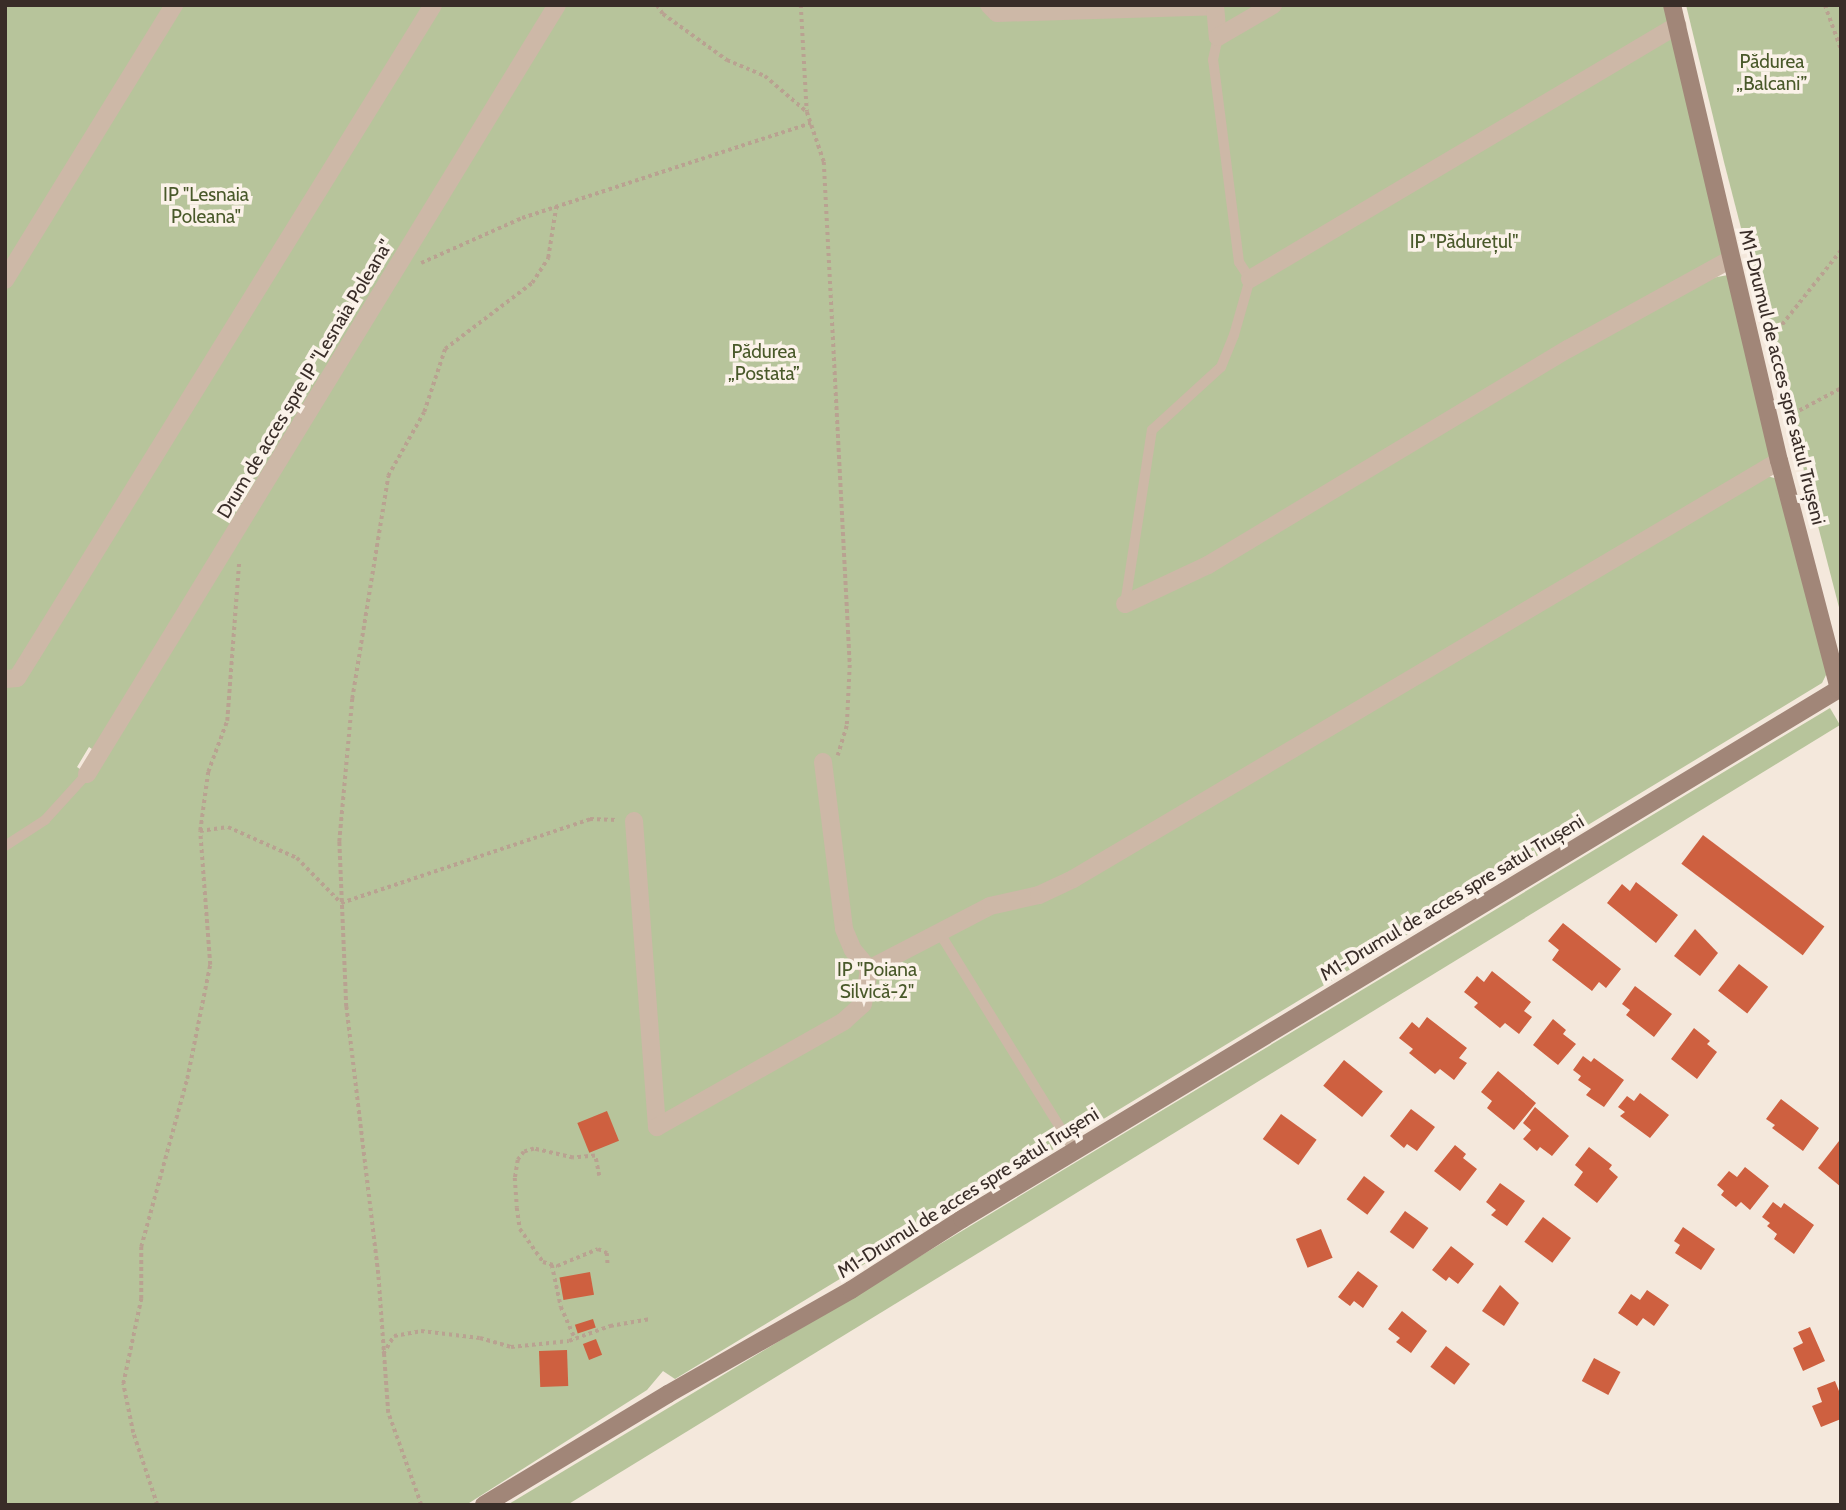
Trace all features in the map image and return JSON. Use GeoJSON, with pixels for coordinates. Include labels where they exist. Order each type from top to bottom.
{"type":"FeatureCollection","features":[{"type":"Feature","properties":{"kind":"street"},"geometry":{"type":"LineString","coordinates":[[5,279],[174,5]]}},
{"type":"Feature","properties":{"kind":"street"},"geometry":{"type":"LineString","coordinates":[[6,679],[17,678],[433,5]]}},
{"type":"Feature","properties":{"kind":"street","name":"Drum de acces spre IP \"Lesnaia Poleana\""},"geometry":{"type":"LineString","coordinates":[[87,774],[557,5]]}},
{"type":"Feature","properties":{"kind":"street"},"geometry":{"type":"LineString","coordinates":[[989,5],[997,13],[1215,6],[1218,37],[1273,5]]}},
{"type":"Feature","properties":{"kind":"street","name":"M1-Drumul de acces spre satul Trușeni"},"geometry":{"type":"LineString","coordinates":[[484,1505],[668,1394],[851,1290],[1075,1151],[1840,690],[1779,461],[1672,5]]}},
{"type":"Feature","properties":{"kind":"street"},"geometry":{"type":"LineString","coordinates":[[1250,279],[1677,25]]}},
{"type":"Feature","properties":{"kind":"street"},"geometry":{"type":"LineString","coordinates":[[1125,604],[1208,565],[1568,349],[1731,259]]}},
{"type":"Feature","properties":{"kind":"street"},"geometry":{"type":"LineString","coordinates":[[869,969],[990,906],[1039,895],[1073,879],[1779,461]]}},
{"type":"Feature","properties":{"kind":"street"},"geometry":{"type":"LineString","coordinates":[[634,821],[657,1127],[844,1021],[863,1004],[869,969],[853,950],[844,929],[823,762]]}},
{"type":"Feature","properties":{"kind":"lane"},"geometry":{"type":"LineString","coordinates":[[1125,604],[1152,430],[1221,367],[1234,335],[1250,279],[1239,262],[1213,60],[1218,37]]}},
{"type":"Feature","properties":{"kind":"lane"},"geometry":{"type":"LineString","coordinates":[[5,846],[45,820],[87,774]]}},
{"type":"Feature","properties":{"kind":"lane"},"geometry":{"type":"LineString","coordinates":[[939,932],[1075,1151]]}},
{"type":"Feature","properties":{"kind":"path"},"geometry":{"type":"LineString","coordinates":[[657,5],[663,14],[727,60],[765,76],[807,112]]}},
{"type":"Feature","properties":{"kind":"path"},"geometry":{"type":"LineString","coordinates":[[801,5],[807,112],[824,162],[850,665],[847,726],[841,754],[823,762]]}},
{"type":"Feature","properties":{"kind":"path"},"geometry":{"type":"LineString","coordinates":[[1825,5],[1841,49]]}},
{"type":"Feature","properties":{"kind":"path"},"geometry":{"type":"LineString","coordinates":[[394,273],[445,254],[522,218],[811,123]]}},
{"type":"Feature","properties":{"kind":"path"},"geometry":{"type":"LineString","coordinates":[[421,1505],[388,1413],[378,1275],[346,1007],[340,842],[352,699],[388,476],[424,412],[445,349],[532,283],[548,258],[556,207]]}},
{"type":"Feature","properties":{"kind":"path"},"geometry":{"type":"LineString","coordinates":[[1755,359],[1841,250]]}},
{"type":"Feature","properties":{"kind":"path"},"geometry":{"type":"LineString","coordinates":[[1771,425],[1841,388]]}},
{"type":"Feature","properties":{"kind":"path"},"geometry":{"type":"LineString","coordinates":[[156,1505],[133,1433],[123,1384],[141,1299],[141,1247],[187,1079],[210,965],[200,831],[208,772],[227,721],[239,560]]}},
{"type":"Feature","properties":{"kind":"path"},"geometry":{"type":"LineString","coordinates":[[341,903],[590,819],[634,821]]}},
{"type":"Feature","properties":{"kind":"path"},"geometry":{"type":"LineString","coordinates":[[200,831],[228,827],[297,858],[341,903]]}},
{"type":"Feature","properties":{"kind":"path"},"geometry":{"type":"LineString","coordinates":[[599,1176],[595,1156],[573,1157],[534,1149],[524,1152],[518,1160],[515,1178],[520,1229],[543,1262],[557,1266],[598,1249],[607,1253],[608,1266]]}},
{"type":"Feature","properties":{"kind":"path"},"geometry":{"type":"LineString","coordinates":[[551,1265],[561,1307],[575,1339]]}},
{"type":"Feature","properties":{"kind":"path"},"geometry":{"type":"LineString","coordinates":[[382,1356],[394,1336],[421,1331],[480,1338],[511,1347],[575,1339],[610,1326],[650,1319]]}},
{"type":"Feature","properties":{"kind":"green space"},"geometry":{"type":"Polygon","coordinates":[[[5,5],[1665,5],[1675,36],[1723,254],[1712,278],[1728,275],[1771,455],[1767,476],[1778,479],[1827,673],[1822,683],[675,1379],[663,1371],[647,1390],[466,1505],[5,1505],[5,5]],[[89,747],[77,767],[93,778],[105,758],[89,747]]]}},
{"type":"Feature","properties":{"kind":"green space","name":"Pădurea „Balcani”"},"geometry":{"type":"Polygon","coordinates":[[[1686,5],[1841,5],[1841,615],[1724,162],[1686,5]]]}},
{"type":"Feature","properties":{"kind":"green space"},"geometry":{"type":"Polygon","coordinates":[[[1830,708],[1840,725],[567,1505],[507,1505],[1830,708]]]}},
{"type":"Feature","properties":{"kind":"building"},"geometry":{"type":"Polygon","coordinates":[[[1703,835],[1824,926],[1803,955],[1681,864],[1703,835]]]}},
{"type":"Feature","properties":{"kind":"building"},"geometry":{"type":"Polygon","coordinates":[[[1636,882],[1678,915],[1656,943],[1607,903],[1622,884],[1630,891],[1636,882]]]}},
{"type":"Feature","properties":{"kind":"building"},"geometry":{"type":"Polygon","coordinates":[[[1563,923],[1621,969],[1606,988],[1599,982],[1592,991],[1552,960],[1559,950],[1548,941],[1563,923]]]}},
{"type":"Feature","properties":{"kind":"building"},"geometry":{"type":"Polygon","coordinates":[[[1695,929],[1718,953],[1700,976],[1674,956],[1695,929]]]}},
{"type":"Feature","properties":{"kind":"building"},"geometry":{"type":"Polygon","coordinates":[[[1739,964],[1768,987],[1747,1014],[1718,991],[1739,964]]]}},
{"type":"Feature","properties":{"kind":"building"},"geometry":{"type":"Polygon","coordinates":[[[1492,971],[1531,1002],[1524,1011],[1532,1017],[1519,1034],[1505,1023],[1500,1028],[1474,1007],[1478,1003],[1464,992],[1477,976],[1484,982],[1492,971]]]}},
{"type":"Feature","properties":{"kind":"building"},"geometry":{"type":"Polygon","coordinates":[[[1635,986],[1672,1014],[1654,1037],[1626,1015],[1630,1010],[1622,1004],[1635,986]]]}},
{"type":"Feature","properties":{"kind":"building"},"geometry":{"type":"Polygon","coordinates":[[[1427,1017],[1467,1048],[1459,1058],[1467,1063],[1454,1080],[1440,1069],[1435,1074],[1409,1053],[1413,1049],[1399,1038],[1412,1022],[1419,1028],[1427,1017]]]}},
{"type":"Feature","properties":{"kind":"building"},"geometry":{"type":"Polygon","coordinates":[[[1553,1019],[1566,1030],[1563,1034],[1576,1044],[1558,1065],[1533,1045],[1553,1019]]]}},
{"type":"Feature","properties":{"kind":"building"},"geometry":{"type":"Polygon","coordinates":[[[1694,1028],[1710,1041],[1707,1044],[1717,1052],[1697,1079],[1671,1059],[1694,1028]]]}},
{"type":"Feature","properties":{"kind":"building"},"geometry":{"type":"Polygon","coordinates":[[[1583,1056],[1591,1062],[1594,1058],[1624,1080],[1604,1107],[1586,1095],[1591,1089],[1578,1080],[1581,1076],[1573,1070],[1583,1056]]]}},
{"type":"Feature","properties":{"kind":"building"},"geometry":{"type":"Polygon","coordinates":[[[1344,1060],[1383,1091],[1362,1117],[1323,1086],[1344,1060]]]}},
{"type":"Feature","properties":{"kind":"building"},"geometry":{"type":"Polygon","coordinates":[[[1498,1071],[1536,1103],[1514,1130],[1487,1108],[1492,1101],[1481,1092],[1498,1071]]]}},
{"type":"Feature","properties":{"kind":"building"},"geometry":{"type":"Polygon","coordinates":[[[1640,1093],[1669,1115],[1650,1138],[1620,1116],[1625,1112],[1618,1107],[1627,1096],[1634,1101],[1640,1093]]]}},
{"type":"Feature","properties":{"kind":"building"},"geometry":{"type":"Polygon","coordinates":[[[1781,1099],[1819,1128],[1803,1151],[1772,1128],[1775,1125],[1766,1119],[1781,1099]]]}},
{"type":"Feature","properties":{"kind":"building"},"geometry":{"type":"Polygon","coordinates":[[[1535,1107],[1569,1136],[1552,1156],[1540,1147],[1537,1151],[1523,1139],[1531,1130],[1523,1123],[1535,1107]]]}},
{"type":"Feature","properties":{"kind":"building"},"geometry":{"type":"Polygon","coordinates":[[[1411,1109],[1435,1127],[1417,1151],[1407,1144],[1404,1148],[1390,1136],[1411,1109]]]}},
{"type":"Feature","properties":{"kind":"building"},"geometry":{"type":"Polygon","coordinates":[[[607,1111],[619,1141],[589,1153],[577,1123],[607,1111]]]}},
{"type":"Feature","properties":{"kind":"building"},"geometry":{"type":"Polygon","coordinates":[[[1281,1114],[1317,1140],[1298,1165],[1263,1139],[1281,1114]]]}},
{"type":"Feature","properties":{"kind":"building"},"geometry":{"type":"Polygon","coordinates":[[[1839,1141],[1841,1142],[1841,1187],[1818,1168],[1839,1141]]]}},
{"type":"Feature","properties":{"kind":"building"},"geometry":{"type":"Polygon","coordinates":[[[1455,1145],[1466,1154],[1463,1158],[1477,1169],[1460,1191],[1434,1171],[1455,1145]]]}},
{"type":"Feature","properties":{"kind":"building"},"geometry":{"type":"Polygon","coordinates":[[[1589,1147],[1612,1165],[1609,1169],[1618,1177],[1597,1203],[1574,1185],[1583,1172],[1575,1165],[1589,1147]]]}},
{"type":"Feature","properties":{"kind":"building"},"geometry":{"type":"Polygon","coordinates":[[[1745,1167],[1769,1186],[1750,1210],[1741,1202],[1736,1207],[1721,1195],[1724,1191],[1717,1185],[1729,1171],[1737,1177],[1745,1167]]]}},
{"type":"Feature","properties":{"kind":"building"},"geometry":{"type":"Polygon","coordinates":[[[1364,1176],[1385,1192],[1367,1215],[1347,1199],[1364,1176]]]}},
{"type":"Feature","properties":{"kind":"building"},"geometry":{"type":"Polygon","coordinates":[[[1500,1183],[1525,1201],[1507,1226],[1491,1215],[1496,1210],[1486,1202],[1500,1183]]]}},
{"type":"Feature","properties":{"kind":"building"},"geometry":{"type":"Polygon","coordinates":[[[1773,1202],[1781,1208],[1784,1203],[1814,1225],[1794,1254],[1774,1239],[1777,1234],[1767,1226],[1770,1223],[1762,1217],[1773,1202]]]}},
{"type":"Feature","properties":{"kind":"building"},"geometry":{"type":"Polygon","coordinates":[[[1405,1211],[1428,1228],[1413,1249],[1390,1232],[1405,1211]]]}},
{"type":"Feature","properties":{"kind":"building"},"geometry":{"type":"Polygon","coordinates":[[[1543,1217],[1571,1238],[1552,1263],[1524,1242],[1543,1217]]]}},
{"type":"Feature","properties":{"kind":"building"},"geometry":{"type":"Polygon","coordinates":[[[1683,1227],[1715,1249],[1701,1270],[1675,1253],[1680,1245],[1674,1241],[1683,1227]]]}},
{"type":"Feature","properties":{"kind":"building"},"geometry":{"type":"Polygon","coordinates":[[[1321,1229],[1333,1258],[1308,1268],[1296,1239],[1321,1229]]]}},
{"type":"Feature","properties":{"kind":"building"},"geometry":{"type":"Polygon","coordinates":[[[1451,1246],[1474,1264],[1458,1284],[1449,1277],[1446,1281],[1432,1270],[1451,1246]]]}},
{"type":"Feature","properties":{"kind":"building"},"geometry":{"type":"Polygon","coordinates":[[[1358,1271],[1378,1286],[1363,1308],[1354,1301],[1350,1306],[1338,1297],[1358,1271]]]}},
{"type":"Feature","properties":{"kind":"building"},"geometry":{"type":"Polygon","coordinates":[[[590,1272],[594,1295],[563,1300],[559,1277],[590,1272]]]}},
{"type":"Feature","properties":{"kind":"building"},"geometry":{"type":"Polygon","coordinates":[[[1500,1285],[1519,1303],[1504,1326],[1482,1311],[1500,1285]]]}},
{"type":"Feature","properties":{"kind":"building"},"geometry":{"type":"Polygon","coordinates":[[[1647,1290],[1669,1305],[1654,1326],[1643,1318],[1637,1326],[1618,1313],[1631,1294],[1640,1300],[1647,1290]]]}},
{"type":"Feature","properties":{"kind":"building"},"geometry":{"type":"Polygon","coordinates":[[[1402,1311],[1427,1331],[1411,1353],[1396,1342],[1400,1338],[1388,1329],[1402,1311]]]}},
{"type":"Feature","properties":{"kind":"building"},"geometry":{"type":"Polygon","coordinates":[[[593,1319],[596,1328],[578,1333],[575,1325],[593,1319]]]}},
{"type":"Feature","properties":{"kind":"building"},"geometry":{"type":"Polygon","coordinates":[[[1810,1327],[1825,1361],[1803,1371],[1793,1348],[1803,1343],[1798,1332],[1810,1327]]]}},
{"type":"Feature","properties":{"kind":"building"},"geometry":{"type":"Polygon","coordinates":[[[596,1339],[602,1355],[589,1360],[583,1344],[596,1339]]]}},
{"type":"Feature","properties":{"kind":"building"},"geometry":{"type":"Polygon","coordinates":[[[1446,1346],[1470,1364],[1454,1385],[1430,1367],[1446,1346]]]}},
{"type":"Feature","properties":{"kind":"building"},"geometry":{"type":"Polygon","coordinates":[[[567,1350],[568,1386],[540,1387],[539,1351],[567,1350]]]}},
{"type":"Feature","properties":{"kind":"building"},"geometry":{"type":"Polygon","coordinates":[[[1594,1358],[1620,1372],[1608,1395],[1582,1381],[1594,1358]]]}},
{"type":"Feature","properties":{"kind":"building"},"geometry":{"type":"Polygon","coordinates":[[[1835,1381],[1841,1396],[1841,1419],[1821,1427],[1812,1406],[1822,1402],[1817,1388],[1835,1381]]]}},
{"type":"Feature","properties":{"kind":"park label","name":"IP \"Lesnaia Poleana\""},"geometry":{"type":"Point","coordinates":[206,206]}},
{"type":"Feature","properties":{"kind":"park label","name":"IP \"Pădurețul\""},"geometry":{"type":"Point","coordinates":[1464,242]}},
{"type":"Feature","properties":{"kind":"park label","name":"Pădurea „Postata”"},"geometry":{"type":"Point","coordinates":[764,363]}},
{"type":"Feature","properties":{"kind":"park label","name":"IP \"Poiana Silvică-2\""},"geometry":{"type":"Point","coordinates":[877,981]}}]}
